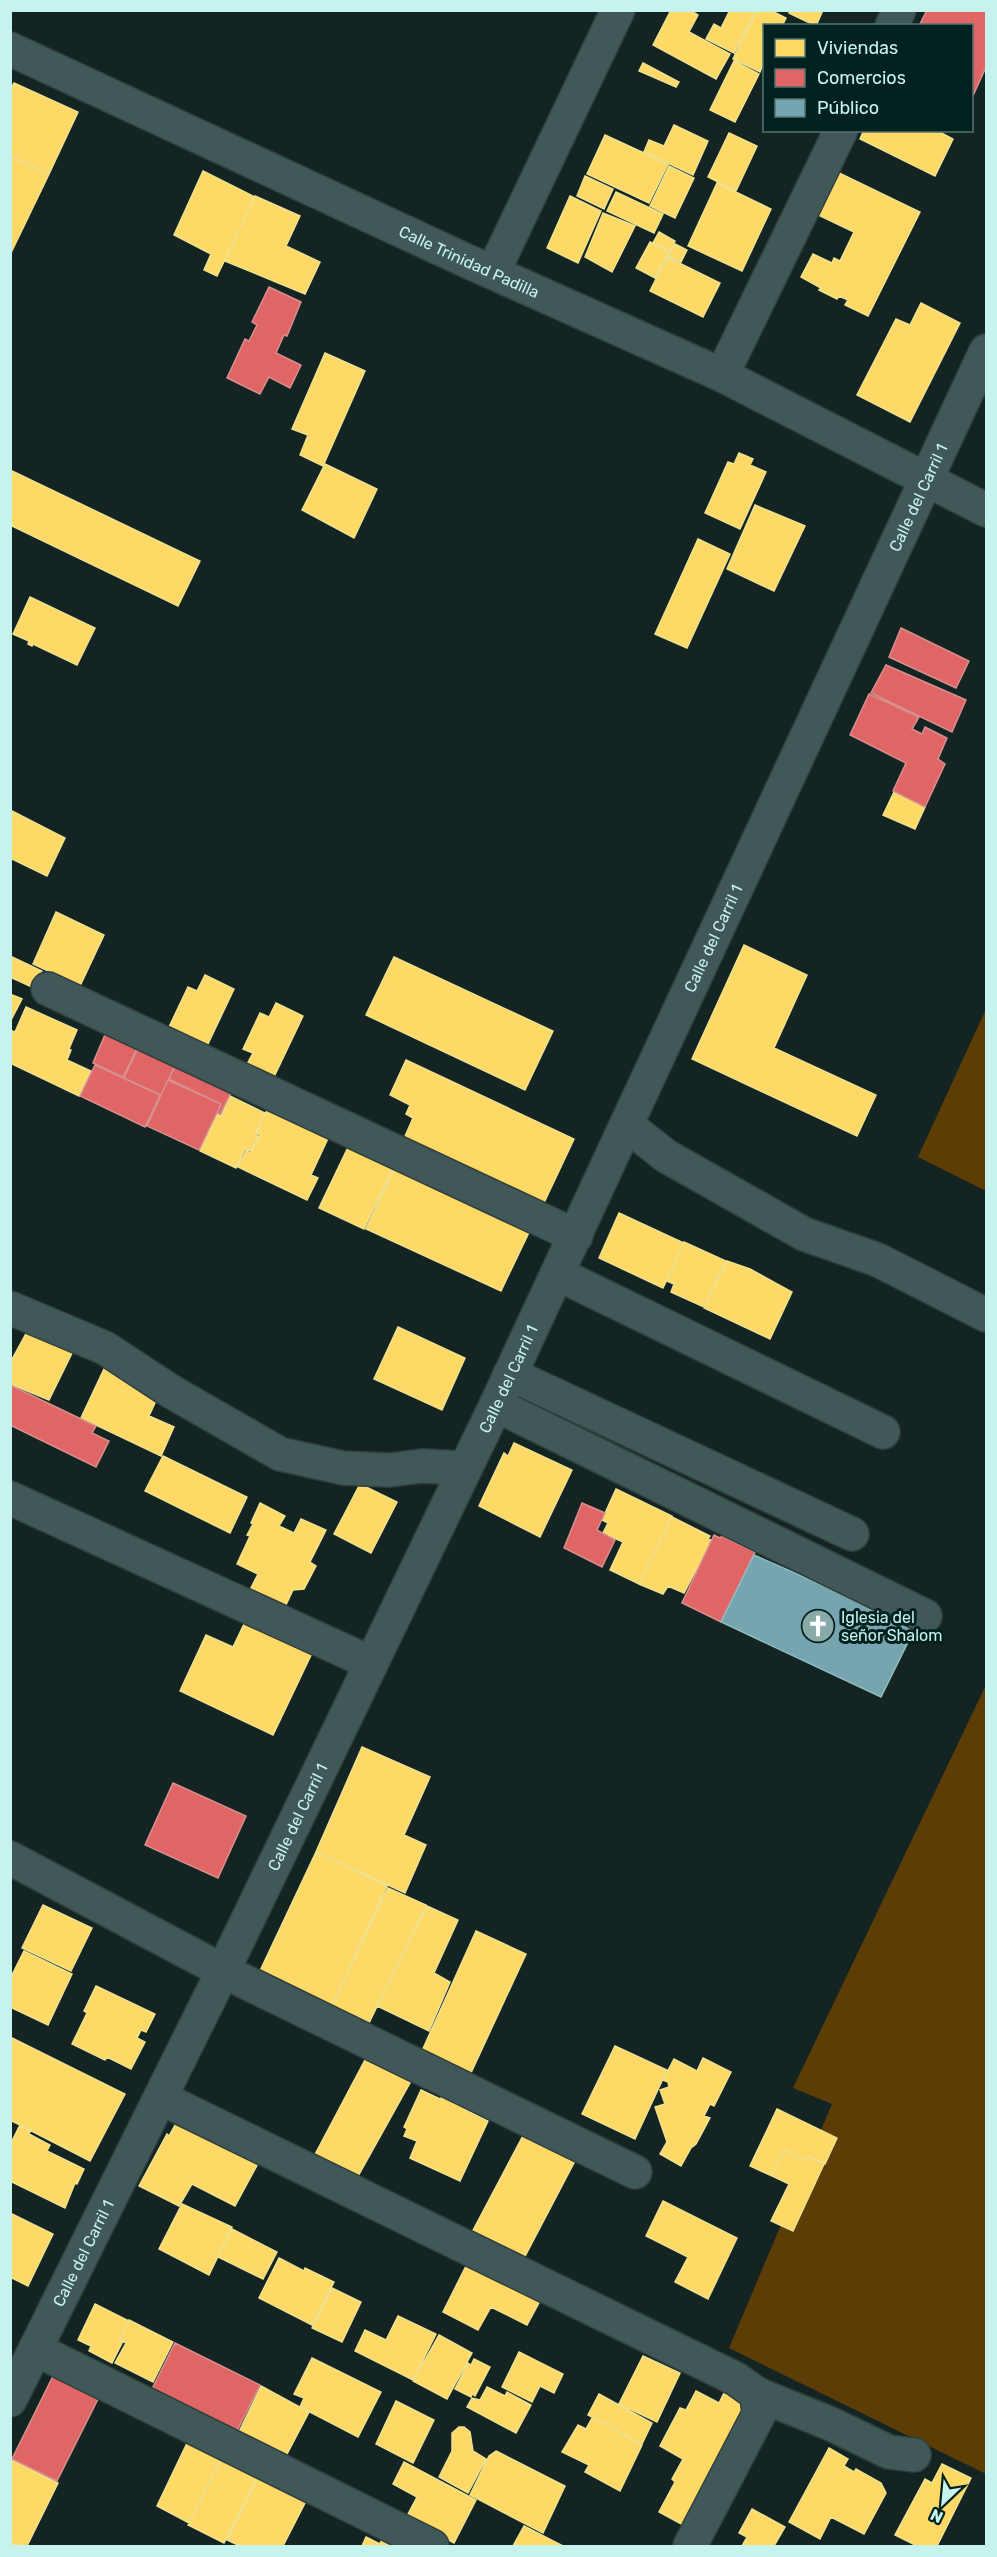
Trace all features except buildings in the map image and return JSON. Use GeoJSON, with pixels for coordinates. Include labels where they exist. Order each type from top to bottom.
{"type":"FeatureCollection","features":[{"type":"Feature","properties":{"kind":"street"},"geometry":{"type":"LineString","coordinates":[[493,272],[618,10]]}},
{"type":"Feature","properties":{"kind":"street"},"geometry":{"type":"LineString","coordinates":[[893,24],[899,10]]}},
{"type":"Feature","properties":{"kind":"street","name":"Calle Trinidad Padilla"},"geometry":{"type":"LineString","coordinates":[[10,49],[722,375],[987,510]]}},
{"type":"Feature","properties":{"kind":"street"},"geometry":{"type":"LineString","coordinates":[[722,375],[840,132]]}},
{"type":"Feature","properties":{"kind":"street","name":"Calle del Carril 1"},"geometry":{"type":"LineString","coordinates":[[10,2400],[37,2350],[223,1971],[558,1274],[987,351]]}},
{"type":"Feature","properties":{"kind":"street"},"geometry":{"type":"LineString","coordinates":[[48,989],[576,1236]]}},
{"type":"Feature","properties":{"kind":"street"},"geometry":{"type":"LineString","coordinates":[[627,1125],[666,1156],[804,1234],[878,1260],[987,1315]]}},
{"type":"Feature","properties":{"kind":"street"},"geometry":{"type":"LineString","coordinates":[[558,1274],[883,1432]]}},
{"type":"Feature","properties":{"kind":"street"},"geometry":{"type":"LineString","coordinates":[[10,1308],[105,1348],[172,1392],[280,1454],[343,1468],[390,1470],[421,1466],[465,1468]]}},
{"type":"Feature","properties":{"kind":"street"},"geometry":{"type":"LineString","coordinates":[[510,1374],[852,1534]]}},
{"type":"Feature","properties":{"kind":"street"},"geometry":{"type":"LineString","coordinates":[[496,1404],[925,1616]]}},
{"type":"Feature","properties":{"kind":"street"},"geometry":{"type":"LineString","coordinates":[[10,1498],[371,1663]]}},
{"type":"Feature","properties":{"kind":"street"},"geometry":{"type":"LineString","coordinates":[[10,1858],[223,1971],[635,2172]]}},
{"type":"Feature","properties":{"kind":"street"},"geometry":{"type":"LineString","coordinates":[[160,2098],[736,2379],[758,2394],[820,2419],[889,2452],[914,2455]]}},
{"type":"Feature","properties":{"kind":"street"},"geometry":{"type":"LineString","coordinates":[[37,2350],[432,2547]]}},
{"type":"Feature","properties":{"kind":"street"},"geometry":{"type":"LineString","coordinates":[[690,2547],[759,2414],[758,2394]]}},
{"type":"Feature","properties":{"kind":"shaded area"},"geometry":{"type":"Polygon","coordinates":[[[986,1009],[986,1191],[918,1157],[986,1009]]]}},
{"type":"Feature","properties":{"kind":"shaded area"},"geometry":{"type":"Polygon","coordinates":[[[986,1685],[986,2474],[729,2348],[832,2104],[793,2088],[986,1685]]]}},
{"type":"Feature","properties":{"kind":"place","name":"Iglesia del señor Shalom"},"geometry":{"type":"Point","coordinates":[818,1626]}}]}
